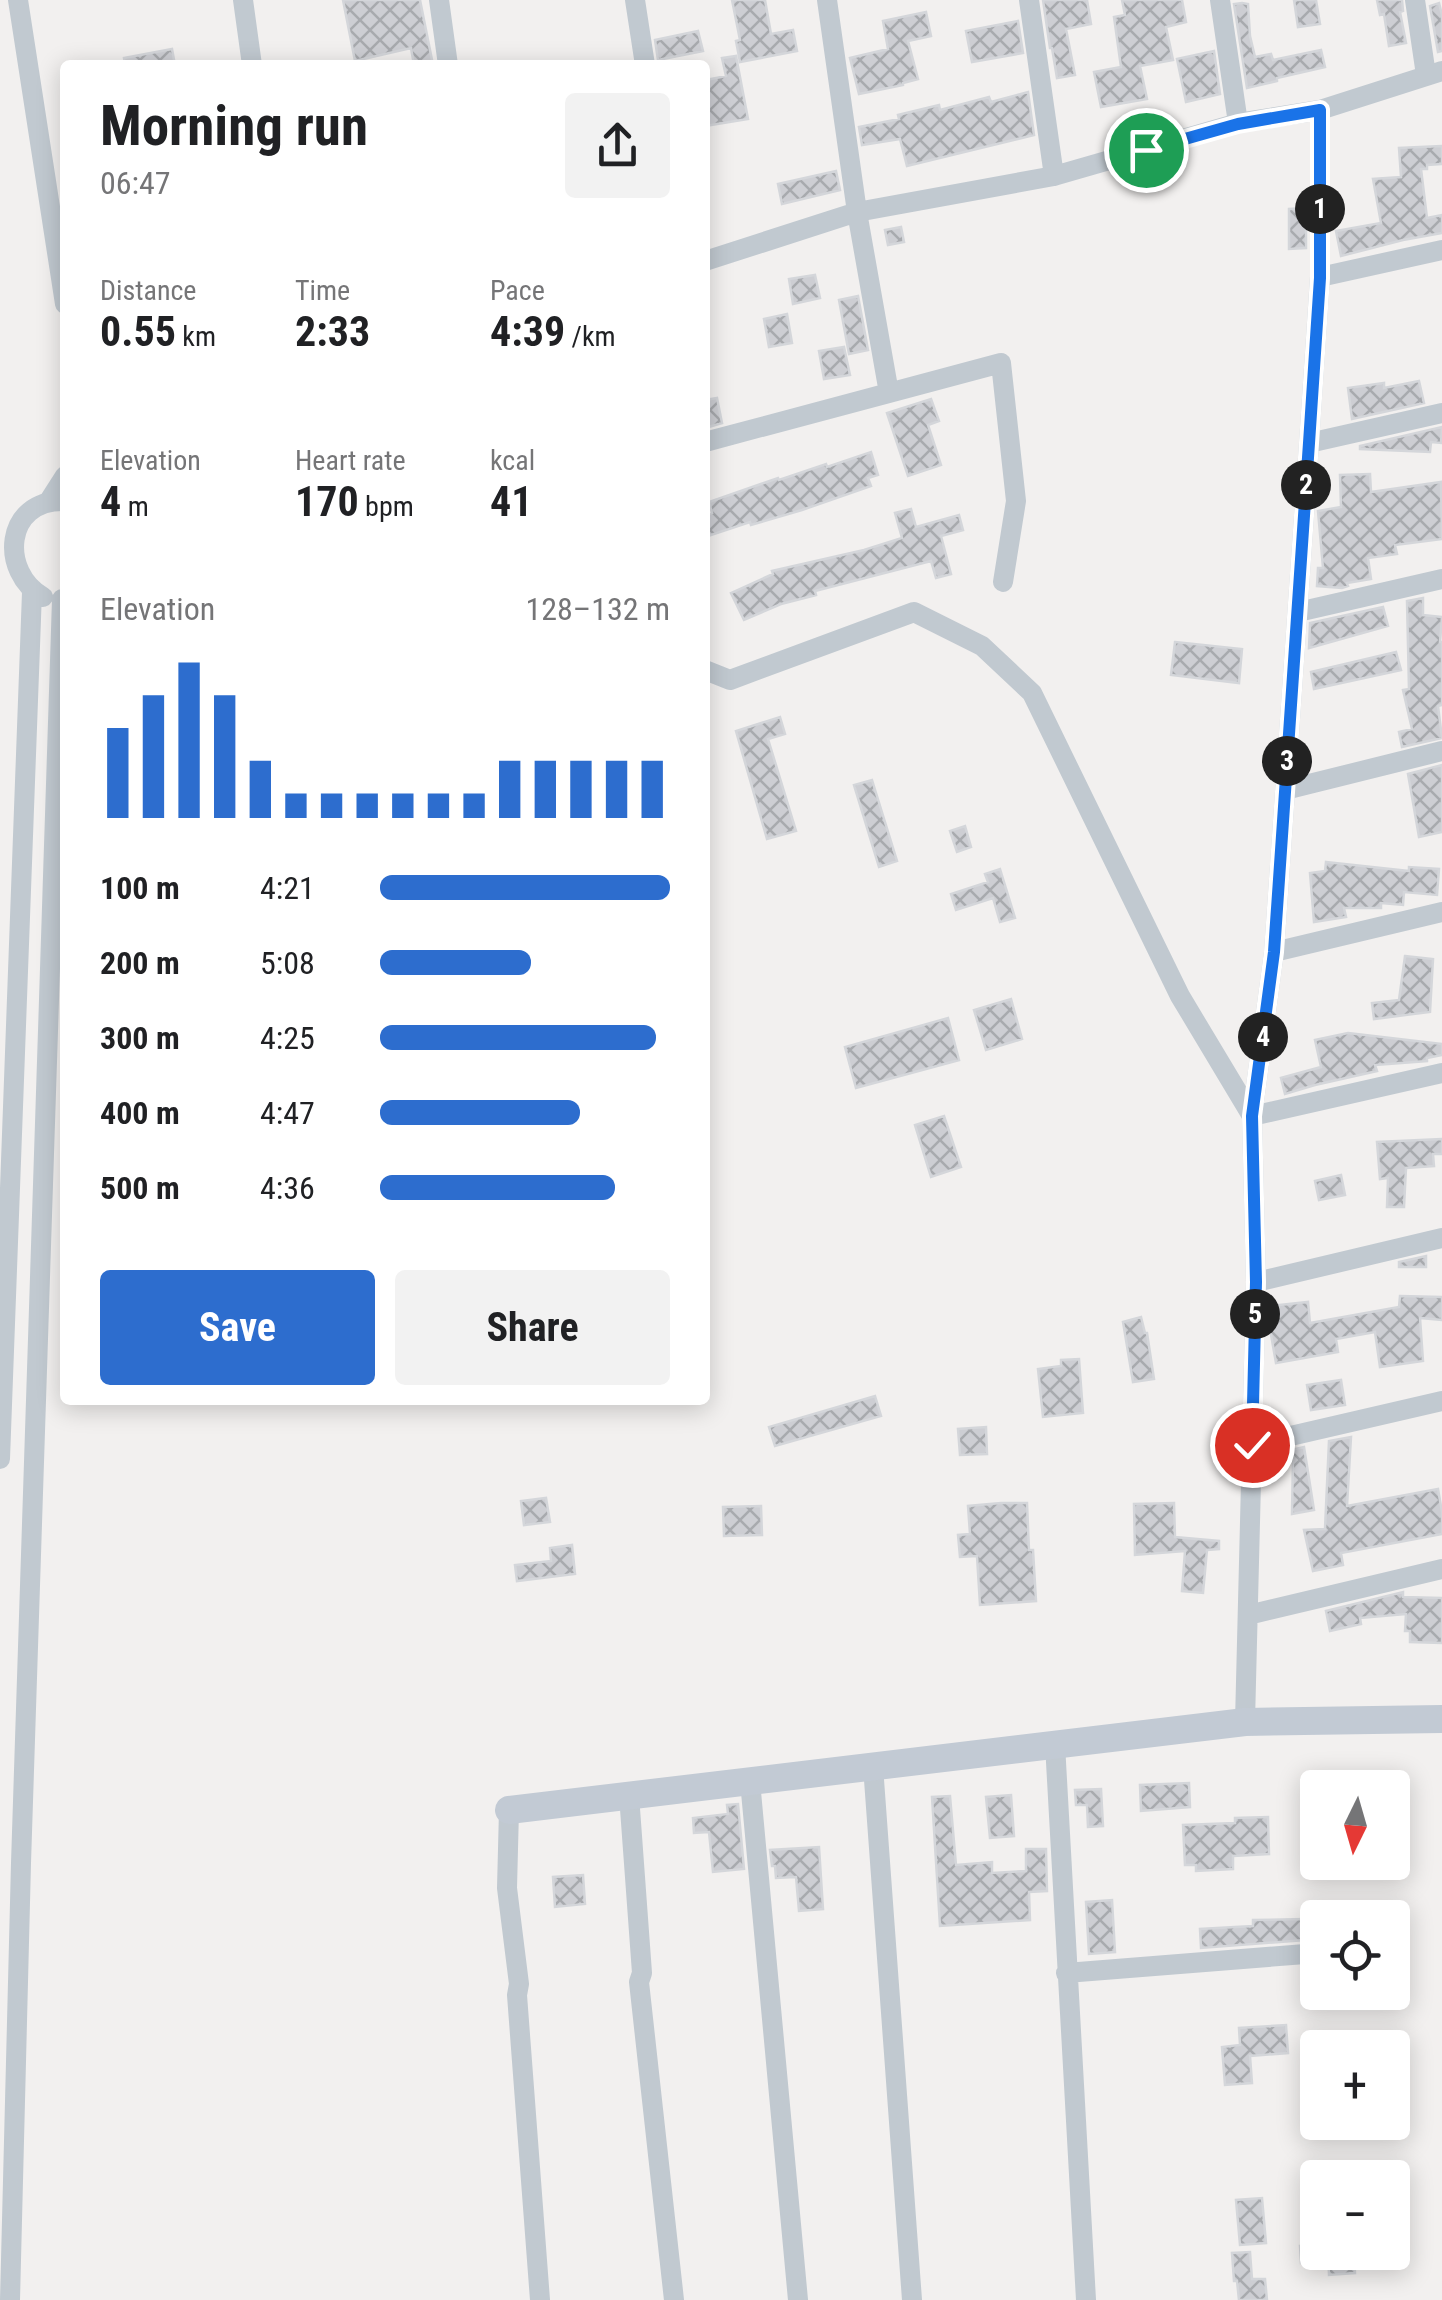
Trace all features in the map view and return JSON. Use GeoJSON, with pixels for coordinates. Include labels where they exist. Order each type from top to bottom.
{"type":"FeatureCollection","features":[{"type":"Feature","properties":{"kind":"street"},"geometry":{"type":"LineString","coordinates":[[18,0],[60,272]]}},
{"type":"Feature","properties":{"kind":"street"},"geometry":{"type":"LineString","coordinates":[[243,0],[251,60]]}},
{"type":"Feature","properties":{"kind":"street"},"geometry":{"type":"LineString","coordinates":[[439,0],[447,60]]}},
{"type":"Feature","properties":{"kind":"street"},"geometry":{"type":"LineString","coordinates":[[635,0],[644,60]]}},
{"type":"Feature","properties":{"kind":"street"},"geometry":{"type":"LineString","coordinates":[[828,0],[857,212],[889,394]]}},
{"type":"Feature","properties":{"kind":"street"},"geometry":{"type":"LineString","coordinates":[[1030,0],[1054,176]]}},
{"type":"Feature","properties":{"kind":"street"},"geometry":{"type":"LineString","coordinates":[[1220,0],[1238,124]]}},
{"type":"Feature","properties":{"kind":"street"},"geometry":{"type":"LineString","coordinates":[[710,259],[857,212],[1054,176],[1238,124],[1320,110],[1434,73],[1415,0]]}},
{"type":"Feature","properties":{"kind":"street"},"geometry":{"type":"LineString","coordinates":[[1246,1722],[1256,1282],[1252,1116],[1274,952],[1298,612],[1320,278],[1320,110]]}},
{"type":"Feature","properties":{"kind":"street"},"geometry":{"type":"LineString","coordinates":[[1320,278],[1442,250]]}},
{"type":"Feature","properties":{"kind":"street"},"geometry":{"type":"LineString","coordinates":[[710,441],[1001,364],[1016,502],[1003,582]]}},
{"type":"Feature","properties":{"kind":"street"},"geometry":{"type":"LineString","coordinates":[[1309,443],[1442,413]]}},
{"type":"Feature","properties":{"kind":"street"},"geometry":{"type":"LineString","coordinates":[[57,501],[35,506],[23,514],[14,525],[4,553],[20,582],[32,592],[60,599]]}},
{"type":"Feature","properties":{"kind":"street"},"geometry":{"type":"LineString","coordinates":[[1298,612],[1442,579]]}},
{"type":"Feature","properties":{"kind":"street"},"geometry":{"type":"LineString","coordinates":[[0,1459],[32,592]]}},
{"type":"Feature","properties":{"kind":"street"},"geometry":{"type":"LineString","coordinates":[[710,672],[730,680],[914,612],[982,646],[1032,693],[1180,996],[1252,1116]]}},
{"type":"Feature","properties":{"kind":"street"},"geometry":{"type":"LineString","coordinates":[[10,2300],[60,689]]}},
{"type":"Feature","properties":{"kind":"street"},"geometry":{"type":"LineString","coordinates":[[1285,790],[1442,751]]}},
{"type":"Feature","properties":{"kind":"street"},"geometry":{"type":"LineString","coordinates":[[1274,952],[1442,912]]}},
{"type":"Feature","properties":{"kind":"street"},"geometry":{"type":"LineString","coordinates":[[1252,1116],[1442,1072]]}},
{"type":"Feature","properties":{"kind":"street"},"geometry":{"type":"LineString","coordinates":[[1256,1282],[1442,1238]]}},
{"type":"Feature","properties":{"kind":"street"},"geometry":{"type":"LineString","coordinates":[[1252,1445],[1442,1401]]}},
{"type":"Feature","properties":{"kind":"street"},"geometry":{"type":"LineString","coordinates":[[1248,1615],[1442,1569]]}},
{"type":"Feature","properties":{"kind":"street"},"geometry":{"type":"LineString","coordinates":[[540,2300],[516,1995],[519,1984],[507,1888],[508,1810],[1246,1722],[1442,1720]]}},
{"type":"Feature","properties":{"kind":"street"},"geometry":{"type":"LineString","coordinates":[[1055,1744],[1086,2300]]}},
{"type":"Feature","properties":{"kind":"street"},"geometry":{"type":"LineString","coordinates":[[873,1766],[912,2300]]}},
{"type":"Feature","properties":{"kind":"street"},"geometry":{"type":"LineString","coordinates":[[750,1780],[798,2300]]}},
{"type":"Feature","properties":{"kind":"street"},"geometry":{"type":"LineString","coordinates":[[629,1795],[642,1973],[639,1982],[674,2300]]}},
{"type":"Feature","properties":{"kind":"street"},"geometry":{"type":"LineString","coordinates":[[1066,1974],[1300,1954]]}},
{"type":"Feature","properties":{"kind":"building"},"geometry":{"type":"Polygon","coordinates":[[[343,0],[420,0],[432,60],[413,60],[411,48],[355,60],[343,0]]]}},
{"type":"Feature","properties":{"kind":"building"},"geometry":{"type":"Polygon","coordinates":[[[732,0],[765,0],[771,34],[793,30],[797,51],[740,62],[732,0]]]}},
{"type":"Feature","properties":{"kind":"building"},"geometry":{"type":"Polygon","coordinates":[[[1043,0],[1087,0],[1091,24],[1066,29],[1075,75],[1057,78],[1043,0]]]}},
{"type":"Feature","properties":{"kind":"building"},"geometry":{"type":"Polygon","coordinates":[[[1122,0],[1182,0],[1186,22],[1166,27],[1173,60],[1140,66],[1147,99],[1101,107],[1094,72],[1121,67],[1114,17],[1125,15],[1122,0]]]}},
{"type":"Feature","properties":{"kind":"building"},"geometry":{"type":"Polygon","coordinates":[[[1294,0],[1316,0],[1320,24],[1298,27],[1294,0]]]}},
{"type":"Feature","properties":{"kind":"building"},"geometry":{"type":"Polygon","coordinates":[[[1377,0],[1402,0],[1400,12],[1406,43],[1389,46],[1384,14],[1380,15],[1377,0]]]}},
{"type":"Feature","properties":{"kind":"building"},"geometry":{"type":"Polygon","coordinates":[[[1439,3],[1442,51],[1438,52],[1430,6],[1439,3]]]}},
{"type":"Feature","properties":{"kind":"building"},"geometry":{"type":"Polygon","coordinates":[[[1234,4],[1248,4],[1255,57],[1271,54],[1273,60],[1321,50],[1325,67],[1247,88],[1234,4]]]}},
{"type":"Feature","properties":{"kind":"building"},"geometry":{"type":"Polygon","coordinates":[[[926,12],[931,36],[908,41],[918,79],[859,94],[850,58],[888,49],[883,21],[926,12]]]}},
{"type":"Feature","properties":{"kind":"building"},"geometry":{"type":"Polygon","coordinates":[[[1018,21],[1023,53],[972,62],[966,31],[1018,21]]]}},
{"type":"Feature","properties":{"kind":"building"},"geometry":{"type":"Polygon","coordinates":[[[698,31],[703,51],[658,60],[655,40],[698,31]]]}},
{"type":"Feature","properties":{"kind":"building"},"geometry":{"type":"Polygon","coordinates":[[[172,49],[174,60],[124,60],[172,49]]]}},
{"type":"Feature","properties":{"kind":"building"},"geometry":{"type":"Polygon","coordinates":[[[1214,51],[1220,94],[1186,102],[1177,59],[1214,51]]]}},
{"type":"Feature","properties":{"kind":"building"},"geometry":{"type":"Polygon","coordinates":[[[736,56],[748,119],[710,125],[710,79],[726,76],[722,58],[736,56]]]}},
{"type":"Feature","properties":{"kind":"building"},"geometry":{"type":"Polygon","coordinates":[[[1028,92],[1034,135],[907,166],[900,139],[862,145],[859,127],[939,105],[940,110],[1028,92]]]}},
{"type":"Feature","properties":{"kind":"building"},"geometry":{"type":"Polygon","coordinates":[[[1442,146],[1442,164],[1421,169],[1427,218],[1442,215],[1442,233],[1341,256],[1336,231],[1381,223],[1373,179],[1401,177],[1399,148],[1442,146]]]}},
{"type":"Feature","properties":{"kind":"building"},"geometry":{"type":"Polygon","coordinates":[[[836,171],[840,190],[782,204],[778,184],[836,171]]]}},
{"type":"Feature","properties":{"kind":"building"},"geometry":{"type":"Polygon","coordinates":[[[1306,208],[1306,248],[1289,249],[1289,209],[1306,208]]]}},
{"type":"Feature","properties":{"kind":"building"},"geometry":{"type":"Polygon","coordinates":[[[901,227],[904,242],[888,245],[885,230],[901,227]]]}},
{"type":"Feature","properties":{"kind":"building"},"geometry":{"type":"Polygon","coordinates":[[[815,275],[820,298],[793,304],[789,279],[815,275]]]}},
{"type":"Feature","properties":{"kind":"building"},"geometry":{"type":"Polygon","coordinates":[[[858,296],[868,350],[849,354],[839,300],[858,296]]]}},
{"type":"Feature","properties":{"kind":"building"},"geometry":{"type":"Polygon","coordinates":[[[787,314],[792,343],[769,347],[764,319],[787,314]]]}},
{"type":"Feature","properties":{"kind":"building"},"geometry":{"type":"Polygon","coordinates":[[[844,347],[850,375],[824,379],[819,351],[844,347]]]}},
{"type":"Feature","properties":{"kind":"building"},"geometry":{"type":"Polygon","coordinates":[[[1419,381],[1424,403],[1352,419],[1348,388],[1384,383],[1384,388],[1419,381]]]}},
{"type":"Feature","properties":{"kind":"building"},"geometry":{"type":"Polygon","coordinates":[[[717,398],[722,423],[710,427],[710,399],[717,398]]]}},
{"type":"Feature","properties":{"kind":"building"},"geometry":{"type":"Polygon","coordinates":[[[931,399],[939,421],[928,425],[941,465],[908,476],[887,413],[931,399]]]}},
{"type":"Feature","properties":{"kind":"building"},"geometry":{"type":"Polygon","coordinates":[[[1442,427],[1441,443],[1431,442],[1430,452],[1360,449],[1360,446],[1442,427]]]}},
{"type":"Feature","properties":{"kind":"building"},"geometry":{"type":"Polygon","coordinates":[[[871,452],[878,475],[868,478],[871,486],[710,535],[710,502],[778,478],[826,464],[827,467],[871,452]]]}},
{"type":"Feature","properties":{"kind":"building"},"geometry":{"type":"Polygon","coordinates":[[[1370,474],[1371,492],[1441,482],[1442,539],[1395,545],[1397,554],[1368,558],[1371,579],[1347,583],[1342,588],[1317,586],[1318,568],[1323,568],[1318,511],[1341,507],[1340,475],[1370,474]]]}},
{"type":"Feature","properties":{"kind":"building"},"geometry":{"type":"Polygon","coordinates":[[[911,509],[916,527],[959,515],[963,530],[941,536],[951,574],[936,578],[931,561],[815,591],[816,595],[744,620],[731,593],[773,574],[772,571],[902,538],[895,513],[911,509]]]}},
{"type":"Feature","properties":{"kind":"building"},"geometry":{"type":"Polygon","coordinates":[[[1423,598],[1423,615],[1442,617],[1442,705],[1438,706],[1442,738],[1402,747],[1399,732],[1412,729],[1403,690],[1409,689],[1407,601],[1423,598]]]}},
{"type":"Feature","properties":{"kind":"building"},"geometry":{"type":"Polygon","coordinates":[[[1383,607],[1388,626],[1309,648],[1310,623],[1383,607]]]}},
{"type":"Feature","properties":{"kind":"building"},"geometry":{"type":"Polygon","coordinates":[[[1175,642],[1242,649],[1239,683],[1171,675],[1175,642]]]}},
{"type":"Feature","properties":{"kind":"building"},"geometry":{"type":"Polygon","coordinates":[[[1396,652],[1401,670],[1314,689],[1311,672],[1396,652]]]}},
{"type":"Feature","properties":{"kind":"building"},"geometry":{"type":"Polygon","coordinates":[[[780,717],[785,734],[768,739],[796,831],[767,839],[736,731],[780,717]]]}},
{"type":"Feature","properties":{"kind":"building"},"geometry":{"type":"Polygon","coordinates":[[[1442,765],[1442,832],[1419,837],[1408,774],[1442,765]]]}},
{"type":"Feature","properties":{"kind":"building"},"geometry":{"type":"Polygon","coordinates":[[[872,780],[897,861],[879,867],[854,785],[872,780]]]}},
{"type":"Feature","properties":{"kind":"building"},"geometry":{"type":"Polygon","coordinates":[[[965,826],[971,847],[957,852],[950,831],[965,826]]]}},
{"type":"Feature","properties":{"kind":"building"},"geometry":{"type":"Polygon","coordinates":[[[1326,862],[1409,871],[1409,867],[1439,869],[1437,895],[1404,892],[1403,905],[1381,903],[1381,908],[1344,908],[1346,917],[1314,922],[1310,873],[1325,871],[1326,862]]]}},
{"type":"Feature","properties":{"kind":"building"},"geometry":{"type":"Polygon","coordinates":[[[1000,869],[1015,918],[1000,922],[993,898],[956,910],[951,894],[988,882],[985,874],[1000,869]]]}},
{"type":"Feature","properties":{"kind":"building"},"geometry":{"type":"Polygon","coordinates":[[[1405,956],[1433,959],[1430,1012],[1374,1019],[1372,1003],[1399,1000],[1405,956]]]}},
{"type":"Feature","properties":{"kind":"building"},"geometry":{"type":"Polygon","coordinates":[[[1011,999],[1022,1039],[986,1050],[974,1010],[1011,999]]]}},
{"type":"Feature","properties":{"kind":"building"},"geometry":{"type":"Polygon","coordinates":[[[948,1018],[959,1060],[856,1088],[845,1047],[948,1018]]]}},
{"type":"Feature","properties":{"kind":"building"},"geometry":{"type":"Polygon","coordinates":[[[1348,1033],[1442,1044],[1442,1055],[1427,1061],[1375,1065],[1377,1071],[1285,1094],[1281,1078],[1321,1067],[1315,1040],[1348,1033]]]}},
{"type":"Feature","properties":{"kind":"building"},"geometry":{"type":"Polygon","coordinates":[[[944,1116],[961,1167],[931,1177],[915,1125],[944,1116]]]}},
{"type":"Feature","properties":{"kind":"building"},"geometry":{"type":"Polygon","coordinates":[[[1442,1139],[1442,1154],[1433,1154],[1434,1166],[1406,1168],[1404,1207],[1387,1207],[1388,1178],[1380,1179],[1377,1142],[1442,1139]]]}},
{"type":"Feature","properties":{"kind":"building"},"geometry":{"type":"Polygon","coordinates":[[[1341,1175],[1345,1195],[1319,1200],[1315,1181],[1341,1175]]]}},
{"type":"Feature","properties":{"kind":"building"},"geometry":{"type":"Polygon","coordinates":[[[1426,1256],[1426,1267],[1399,1267],[1399,1262],[1426,1256]]]}},
{"type":"Feature","properties":{"kind":"building"},"geometry":{"type":"Polygon","coordinates":[[[1400,1296],[1442,1297],[1442,1320],[1420,1318],[1423,1361],[1380,1367],[1375,1332],[1336,1339],[1338,1352],[1276,1363],[1270,1306],[1308,1302],[1310,1323],[1399,1307],[1400,1296]]]}},
{"type":"Feature","properties":{"kind":"building"},"geometry":{"type":"Polygon","coordinates":[[[1141,1317],[1154,1379],[1133,1382],[1123,1322],[1141,1317]]]}},
{"type":"Feature","properties":{"kind":"building"},"geometry":{"type":"Polygon","coordinates":[[[1079,1359],[1083,1413],[1043,1417],[1038,1369],[1061,1366],[1061,1360],[1079,1359]]]}},
{"type":"Feature","properties":{"kind":"building"},"geometry":{"type":"Polygon","coordinates":[[[1341,1380],[1345,1405],[1311,1410],[1307,1385],[1341,1380]]]}},
{"type":"Feature","properties":{"kind":"building"},"geometry":{"type":"Polygon","coordinates":[[[875,1396],[881,1416],[775,1446],[769,1427],[875,1396]]]}},
{"type":"Feature","properties":{"kind":"building"},"geometry":{"type":"Polygon","coordinates":[[[986,1427],[987,1454],[960,1455],[958,1429],[986,1427]]]}},
{"type":"Feature","properties":{"kind":"building"},"geometry":{"type":"Polygon","coordinates":[[[1351,1437],[1347,1506],[1438,1489],[1442,1534],[1341,1553],[1343,1565],[1313,1571],[1304,1530],[1325,1529],[1329,1441],[1351,1437]]]}},
{"type":"Feature","properties":{"kind":"building"},"geometry":{"type":"Polygon","coordinates":[[[1304,1447],[1314,1510],[1292,1514],[1293,1457],[1265,1461],[1265,1456],[1304,1447]]]}},
{"type":"Feature","properties":{"kind":"building"},"geometry":{"type":"Polygon","coordinates":[[[546,1498],[550,1522],[524,1525],[521,1501],[546,1498]]]}},
{"type":"Feature","properties":{"kind":"building"},"geometry":{"type":"Polygon","coordinates":[[[1027,1503],[1036,1601],[980,1605],[977,1556],[960,1557],[958,1535],[970,1534],[968,1506],[1027,1503]]]}},
{"type":"Feature","properties":{"kind":"building"},"geometry":{"type":"Polygon","coordinates":[[[1174,1503],[1175,1537],[1219,1541],[1219,1549],[1207,1550],[1203,1593],[1182,1591],[1185,1551],[1135,1555],[1134,1504],[1174,1503]]]}},
{"type":"Feature","properties":{"kind":"building"},"geometry":{"type":"Polygon","coordinates":[[[761,1506],[762,1535],[724,1536],[723,1507],[761,1506]]]}},
{"type":"Feature","properties":{"kind":"building"},"geometry":{"type":"Polygon","coordinates":[[[572,1545],[575,1574],[517,1581],[515,1565],[551,1561],[550,1548],[572,1545]]]}},
{"type":"Feature","properties":{"kind":"building"},"geometry":{"type":"Polygon","coordinates":[[[1403,1592],[1403,1597],[1442,1598],[1442,1643],[1410,1642],[1410,1631],[1405,1631],[1406,1614],[1360,1618],[1361,1624],[1330,1631],[1326,1611],[1403,1592]]]}},
{"type":"Feature","properties":{"kind":"building"},"geometry":{"type":"Polygon","coordinates":[[[1189,1783],[1190,1807],[1141,1811],[1140,1785],[1189,1783]]]}},
{"type":"Feature","properties":{"kind":"building"},"geometry":{"type":"Polygon","coordinates":[[[1101,1789],[1103,1826],[1088,1827],[1087,1805],[1076,1805],[1075,1790],[1101,1789]]]}},
{"type":"Feature","properties":{"kind":"building"},"geometry":{"type":"Polygon","coordinates":[[[1011,1795],[1014,1836],[990,1838],[986,1797],[1011,1795]]]}},
{"type":"Feature","properties":{"kind":"building"},"geometry":{"type":"Polygon","coordinates":[[[950,1796],[956,1865],[992,1862],[992,1873],[1026,1871],[1026,1849],[1046,1849],[1047,1891],[1029,1892],[1030,1920],[940,1926],[932,1797],[950,1796]]]}},
{"type":"Feature","properties":{"kind":"building"},"geometry":{"type":"Polygon","coordinates":[[[738,1804],[744,1869],[713,1872],[709,1832],[694,1833],[693,1818],[728,1814],[727,1805],[738,1804]]]}},
{"type":"Feature","properties":{"kind":"building"},"geometry":{"type":"Polygon","coordinates":[[[1268,1817],[1269,1854],[1233,1856],[1233,1869],[1196,1871],[1196,1865],[1185,1865],[1183,1825],[1268,1817]]]}},
{"type":"Feature","properties":{"kind":"building"},"geometry":{"type":"Polygon","coordinates":[[[819,1847],[823,1909],[799,1911],[796,1877],[776,1878],[770,1850],[819,1847]]]}},
{"type":"Feature","properties":{"kind":"building"},"geometry":{"type":"Polygon","coordinates":[[[583,1875],[585,1904],[555,1907],[553,1877],[583,1875]]]}},
{"type":"Feature","properties":{"kind":"building"},"geometry":{"type":"Polygon","coordinates":[[[1112,1900],[1115,1952],[1089,1954],[1086,1902],[1112,1900]]]}},
{"type":"Feature","properties":{"kind":"building"},"geometry":{"type":"Polygon","coordinates":[[[1300,1919],[1300,1940],[1201,1948],[1200,1929],[1253,1926],[1253,1920],[1300,1919]]]}},
{"type":"Feature","properties":{"kind":"building"},"geometry":{"type":"Polygon","coordinates":[[[1286,2025],[1288,2053],[1250,2056],[1252,2083],[1225,2085],[1222,2047],[1240,2045],[1239,2028],[1286,2025]]]}},
{"type":"Feature","properties":{"kind":"building"},"geometry":{"type":"Polygon","coordinates":[[[1262,2198],[1266,2243],[1240,2245],[1236,2200],[1262,2198]]]}},
{"type":"Feature","properties":{"kind":"building"},"geometry":{"type":"Polygon","coordinates":[[[1250,2252],[1252,2279],[1265,2279],[1267,2300],[1239,2300],[1232,2253],[1250,2252]]]}},
{"type":"Feature","properties":{"kind":"building"},"geometry":{"type":"Polygon","coordinates":[[[1329,2270],[1355,2270],[1355,2273],[1329,2275],[1329,2270]]]}},
{"type":"Feature","properties":{"kind":"route"},"geometry":{"type":"LineString","coordinates":[[1146,150],[1238,124],[1320,110],[1320,278],[1309,443],[1274,952],[1252,1116],[1256,1282],[1252,1445]]}}]}
